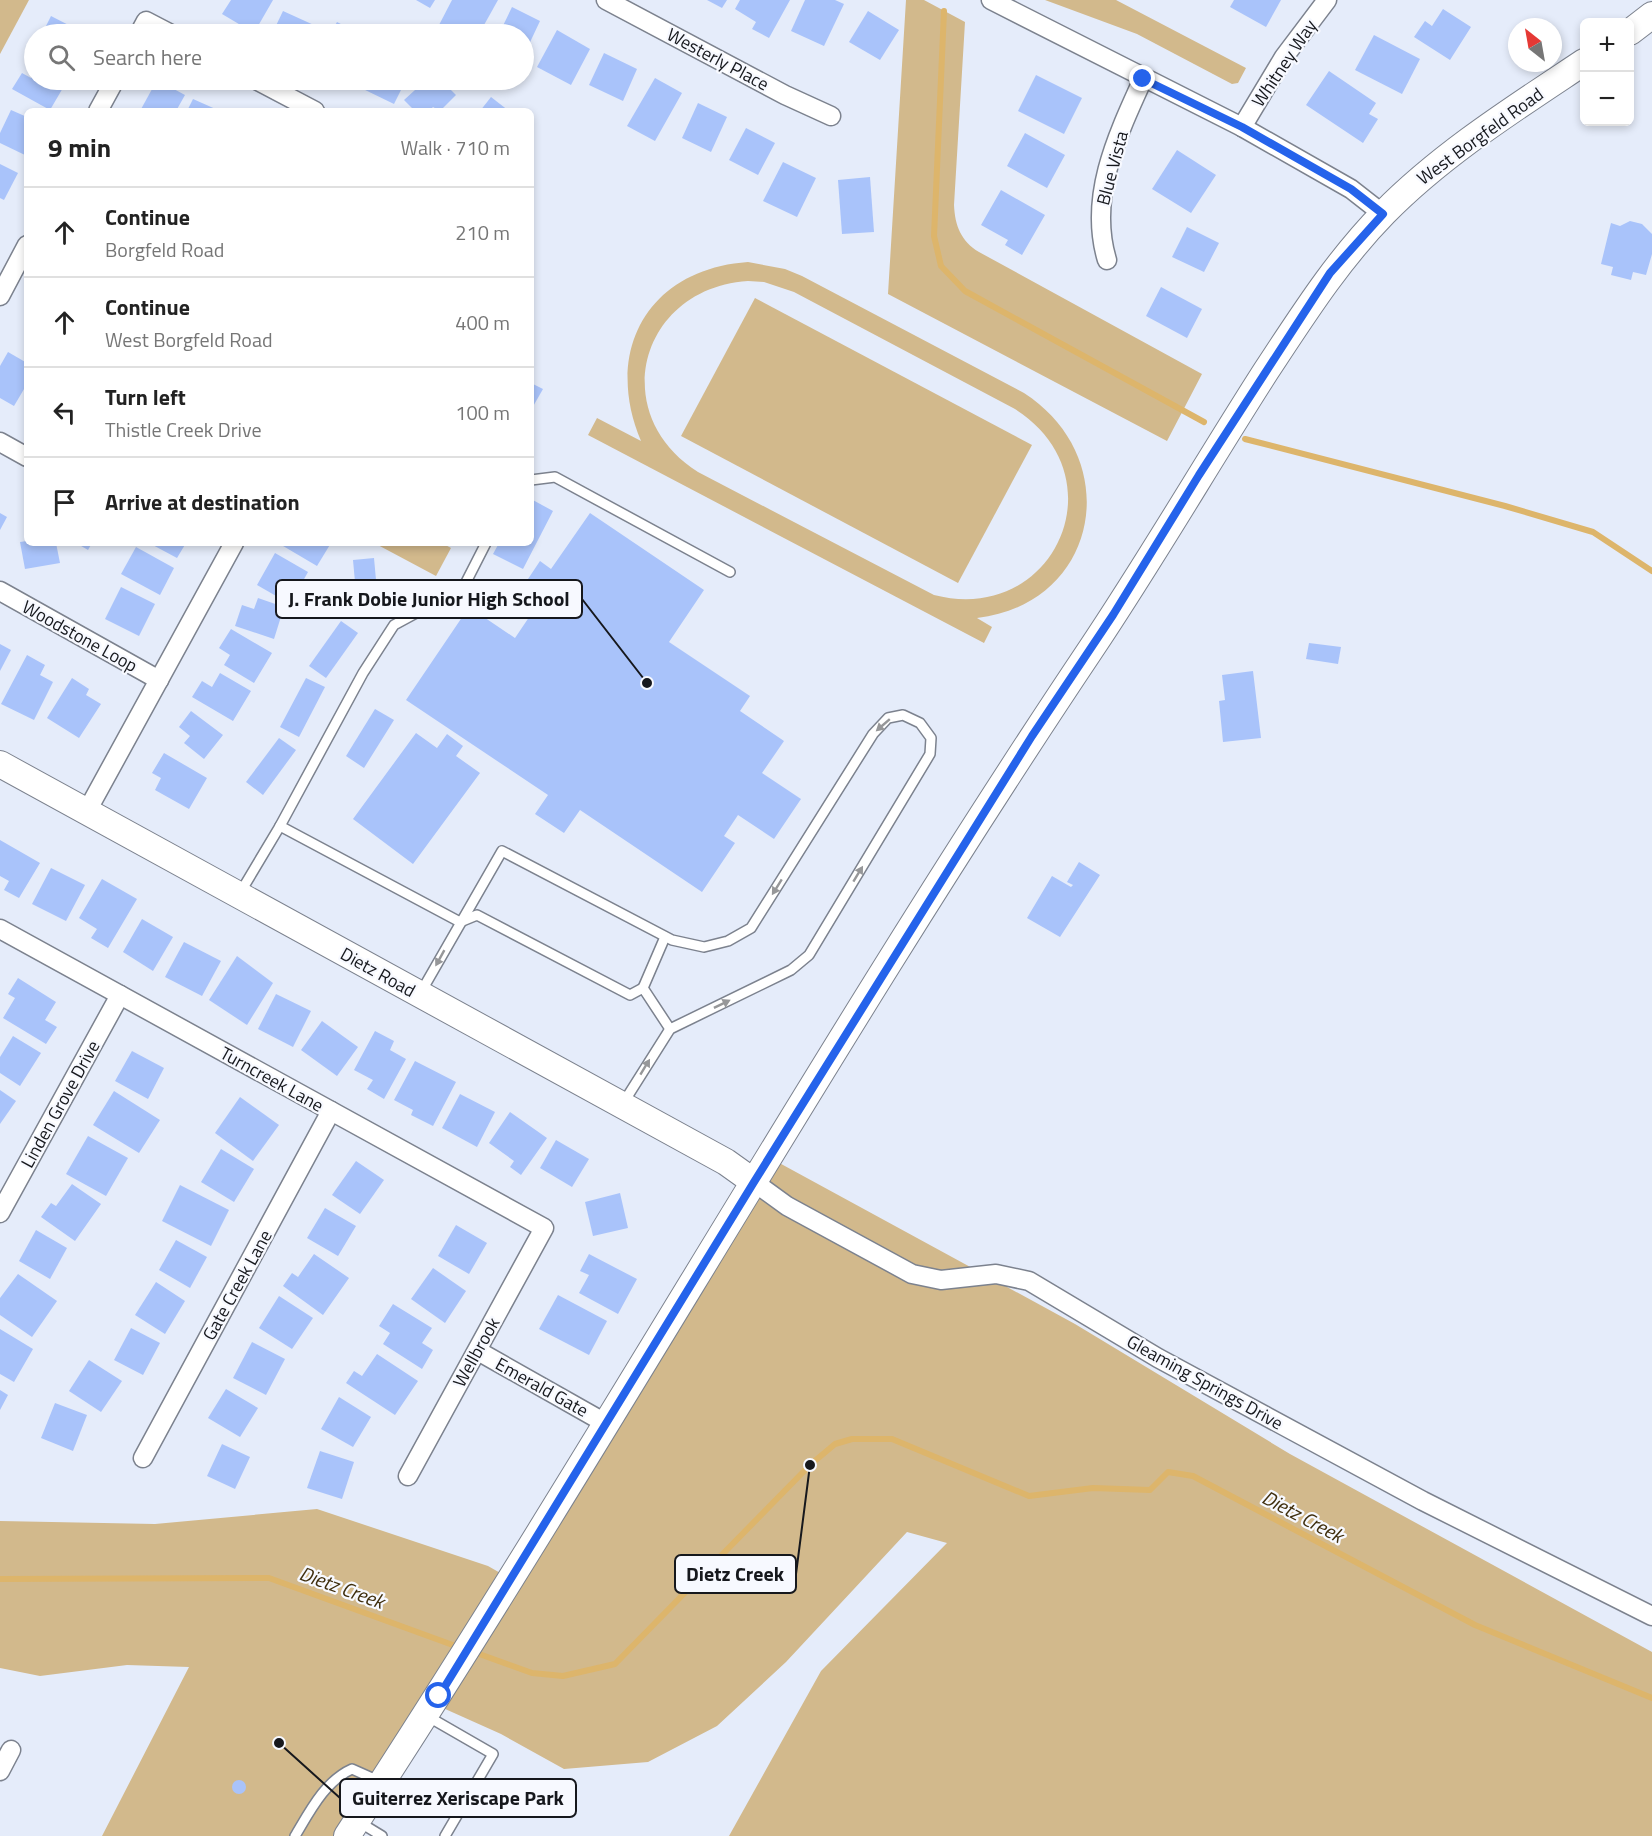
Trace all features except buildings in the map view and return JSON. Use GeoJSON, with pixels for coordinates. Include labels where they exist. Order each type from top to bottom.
{"type":"FeatureCollection","features":[{"type":"Feature","properties":{"kind":"street","name":"Westerly Place"},"geometry":{"type":"LineString","coordinates":[[606,0],[785,95],[831,116]]}},
{"type":"Feature","properties":{"kind":"street"},"geometry":{"type":"LineString","coordinates":[[991,0],[1143,79],[1242,127],[1351,189],[1383,214]]}},
{"type":"Feature","properties":{"kind":"street","name":"Whitney Way"},"geometry":{"type":"LineString","coordinates":[[1242,127],[1284,57],[1327,0]]}},
{"type":"Feature","properties":{"kind":"street"},"geometry":{"type":"LineString","coordinates":[[1634,28],[1652,15]]}},
{"type":"Feature","properties":{"kind":"street","name":"West Borgfeld Road"},"geometry":{"type":"LineString","coordinates":[[352,1828],[433,1706],[754,1182],[1032,736],[1113,615],[1199,475],[1330,273],[1383,214],[1430,170],[1580,65]]}},
{"type":"Feature","properties":{"kind":"street","name":"Blue Vista"},"geometry":{"type":"LineString","coordinates":[[1107,260],[1101,238],[1100,204],[1115,140],[1143,79]]}},
{"type":"Feature","properties":{"kind":"street"},"geometry":{"type":"LineString","coordinates":[[100,108],[110,90]]}},
{"type":"Feature","properties":{"kind":"street"},"geometry":{"type":"LineString","coordinates":[[274,90],[309,108]]}},
{"type":"Feature","properties":{"kind":"street"},"geometry":{"type":"LineString","coordinates":[[0,296],[24,251]]}},
{"type":"Feature","properties":{"kind":"street"},"geometry":{"type":"LineString","coordinates":[[0,442],[24,455]]}},
{"type":"Feature","properties":{"kind":"street","name":"Woodstone Loop"},"geometry":{"type":"LineString","coordinates":[[87,811],[232,546]]}},
{"type":"Feature","properties":{"kind":"street","name":"Woodstone Loop"},"geometry":{"type":"LineString","coordinates":[[0,591],[159,680]]}},
{"type":"Feature","properties":{"kind":"street","name":"Dietz Road"},"geometry":{"type":"LineString","coordinates":[[0,764],[726,1162],[754,1182]]}},
{"type":"Feature","properties":{"kind":"street","name":"Turncreek Lane"},"geometry":{"type":"LineString","coordinates":[[0,929],[544,1228]]}},
{"type":"Feature","properties":{"kind":"street","name":"Linden Grove Drive"},"geometry":{"type":"LineString","coordinates":[[0,1213],[120,995]]}},
{"type":"Feature","properties":{"kind":"street","name":"Gate Creek Lane"},"geometry":{"type":"LineString","coordinates":[[143,1458],[331,1111]]}},
{"type":"Feature","properties":{"kind":"street","name":"Gleaming Springs Drive"},"geometry":{"type":"LineString","coordinates":[[754,1182],[787,1206],[912,1274],[941,1281],[996,1275],[1029,1281],[1158,1358],[1423,1501],[1652,1616]]}},
{"type":"Feature","properties":{"kind":"street","name":"Wellbrook"},"geometry":{"type":"LineString","coordinates":[[408,1476],[544,1228]]}},
{"type":"Feature","properties":{"kind":"street","name":"Emerald Gate"},"geometry":{"type":"LineString","coordinates":[[478,1351],[607,1424]]}},
{"type":"Feature","properties":{"kind":"street"},"geometry":{"type":"LineString","coordinates":[[0,1771],[11,1750]]}},
{"type":"Feature","properties":{"kind":"lane"},"geometry":{"type":"LineString","coordinates":[[534,480],[555,477],[730,572]]}},
{"type":"Feature","properties":{"kind":"lane"},"geometry":{"type":"LineString","coordinates":[[239,895],[280,826],[363,673],[394,625],[418,612],[447,607],[460,594],[484,546]]}},
{"type":"Feature","properties":{"kind":"lane"},"geometry":{"type":"LineString","coordinates":[[420,994],[502,851],[665,937],[704,947],[728,941],[751,928],[873,734],[888,718],[903,715],[920,723],[931,738],[930,754],[809,955],[791,970],[670,1029],[621,1106]]}},
{"type":"Feature","properties":{"kind":"lane"},"geometry":{"type":"LineString","coordinates":[[280,826],[460,922]]}},
{"type":"Feature","properties":{"kind":"lane"},"geometry":{"type":"LineString","coordinates":[[460,922],[477,915],[630,995],[643,988],[665,937]]}},
{"type":"Feature","properties":{"kind":"lane"},"geometry":{"type":"LineString","coordinates":[[643,988],[670,1029]]}},
{"type":"Feature","properties":{"kind":"lane"},"geometry":{"type":"LineString","coordinates":[[433,1706],[493,1754],[445,1836]]}},
{"type":"Feature","properties":{"kind":"lane"},"geometry":{"type":"LineString","coordinates":[[295,1836],[323,1793],[341,1774],[352,1769],[381,1782]]}},
{"type":"Feature","properties":{"kind":"lane"},"geometry":{"type":"LineString","coordinates":[[352,1828],[382,1836]]}},
{"type":"Feature","properties":{"kind":"shaded area"},"geometry":{"type":"Polygon","coordinates":[[[0,0],[29,0],[0,54],[0,0]]]}},
{"type":"Feature","properties":{"kind":"shaded area"},"geometry":{"type":"Polygon","coordinates":[[[906,0],[924,0],[965,22],[954,205],[956,220],[963,238],[979,252],[1202,374],[1167,441],[888,294],[906,0]]]}},
{"type":"Feature","properties":{"kind":"shaded area"},"geometry":{"type":"Polygon","coordinates":[[[1045,0],[1116,0],[1246,68],[1238,83],[1232,84],[1137,34],[1045,0]]]}},
{"type":"Feature","properties":{"kind":"shaded area"},"geometry":{"type":"Polygon","coordinates":[[[748,262],[785,269],[802,276],[1024,393],[1056,421],[1077,454],[1086,490],[1084,525],[1072,558],[1050,586],[1018,607],[977,618],[992,627],[984,643],[588,435],[597,418],[641,441],[631,408],[628,376],[632,347],[643,320],[660,298],[684,280],[713,268],[748,262]],[[748,281],[711,289],[682,306],[660,329],[648,357],[645,388],[652,419],[669,447],[698,472],[934,595],[977,599],[1013,588],[1041,567],[1060,539],[1068,505],[1064,471],[1047,438],[1015,409],[794,292],[764,282],[748,281]]]}},
{"type":"Feature","properties":{"kind":"shaded area"},"geometry":{"type":"Polygon","coordinates":[[[755,298],[1032,445],[958,583],[681,436],[755,298]]]}},
{"type":"Feature","properties":{"kind":"shaded area"},"geometry":{"type":"Polygon","coordinates":[[[380,546],[447,546],[451,548],[436,576],[380,546]]]}},
{"type":"Feature","properties":{"kind":"shaded area"},"geometry":{"type":"Polygon","coordinates":[[[772,1159],[1075,1324],[1290,1454],[1652,1652],[1652,1836],[729,1836],[821,1671],[947,1543],[907,1532],[786,1662],[717,1726],[648,1762],[564,1769],[501,1734],[434,1704],[347,1836],[102,1836],[189,1667],[127,1665],[40,1676],[0,1668],[0,1521],[155,1524],[317,1509],[488,1566],[511,1579],[772,1159]]]}},
{"type":"Feature","properties":{"kind":"waterway"},"geometry":{"type":"LineString","coordinates":[[944,11],[934,236],[941,266],[965,291],[1204,422]]}},
{"type":"Feature","properties":{"kind":"waterway"},"geometry":{"type":"LineString","coordinates":[[1245,439],[1505,506],[1593,532],[1652,571]]}},
{"type":"Feature","properties":{"kind":"waterway","name":"Dietz Creek"},"geometry":{"type":"LineString","coordinates":[[471,1651],[532,1673],[563,1676],[615,1664],[810,1465],[835,1444],[852,1439],[892,1439],[1029,1496],[1093,1488],[1150,1490],[1168,1472],[1193,1476],[1475,1625],[1652,1698]]}},
{"type":"Feature","properties":{"kind":"waterway","name":"Dietz Creek"},"geometry":{"type":"LineString","coordinates":[[0,1579],[269,1578],[461,1648]]}},
{"type":"Feature","properties":{"kind":"place","name":"J. Frank Dobie Junior High School"},"geometry":{"type":"Point","coordinates":[647,683]}},
{"type":"Feature","properties":{"kind":"place","name":"Dietz Creek"},"geometry":{"type":"Point","coordinates":[810,1465]}},
{"type":"Feature","properties":{"kind":"place","name":"Guiterrez Xeriscape Park"},"geometry":{"type":"Point","coordinates":[279,1743]}},
{"type":"Feature","properties":{"kind":"route"},"geometry":{"type":"LineString","coordinates":[[439,1696],[754,1182],[1032,736],[1113,615],[1199,475],[1330,273],[1383,214],[1360,194],[1242,127],[1143,79]]}}]}
